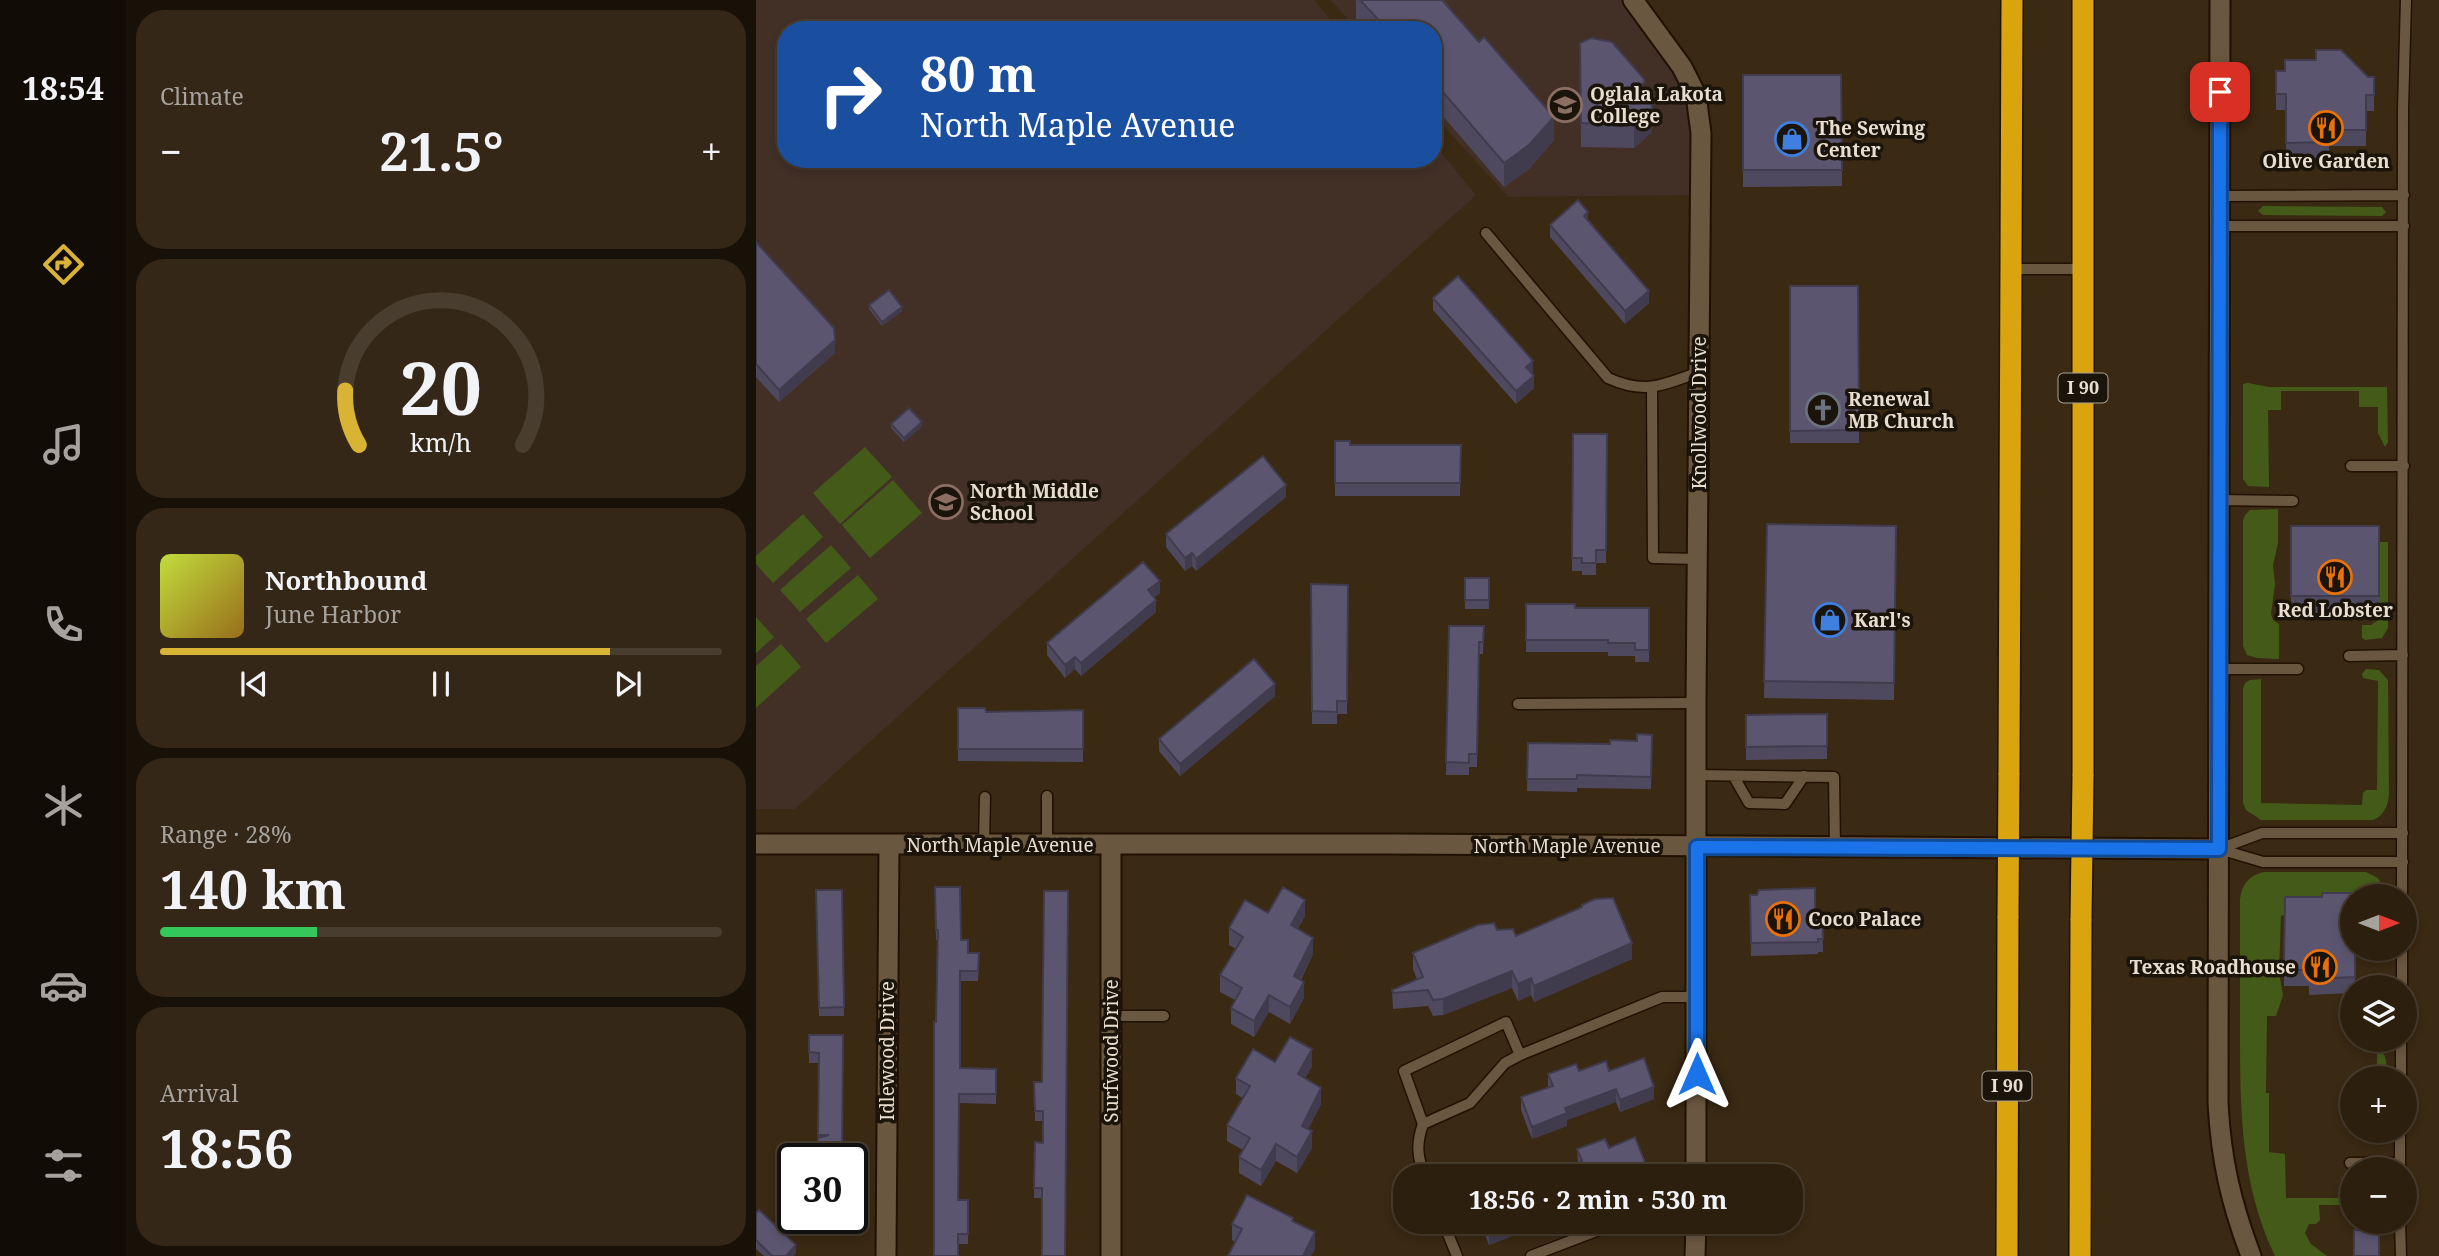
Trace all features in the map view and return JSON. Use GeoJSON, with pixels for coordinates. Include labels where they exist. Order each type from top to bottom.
{"type":"FeatureCollection","features":[{"type":"Feature","properties":{"kind":"highway","name":"I 90"},"geometry":{"type":"LineString","coordinates":[[2007,1256],[2012,0]]}},
{"type":"Feature","properties":{"kind":"highway","name":"I 90"},"geometry":{"type":"LineString","coordinates":[[2080,1256],[2083,0]]}},
{"type":"Feature","properties":{"kind":"street"},"geometry":{"type":"LineString","coordinates":[[2220,0],[2218,1103],[2220,1140],[2228,1190],[2251,1256]]}},
{"type":"Feature","properties":{"kind":"street","name":"Knollwood Drive"},"geometry":{"type":"LineString","coordinates":[[1635,1],[1682,67],[1696,95],[1702,133],[1696,703],[1696,1164]]}},
{"type":"Feature","properties":{"kind":"street","name":"North Maple Avenue"},"geometry":{"type":"LineString","coordinates":[[756,844],[2219,849]]}},
{"type":"Feature","properties":{"kind":"street","name":"Idlewood Drive"},"geometry":{"type":"LineString","coordinates":[[886,1256],[889,845]]}},
{"type":"Feature","properties":{"kind":"street","name":"Surfwood Drive"},"geometry":{"type":"LineString","coordinates":[[1111,845],[1111,1256]]}},
{"type":"Feature","properties":{"kind":"street"},"geometry":{"type":"LineString","coordinates":[[1695,1256],[1696,1234]]}},
{"type":"Feature","properties":{"kind":"lane"},"geometry":{"type":"LineString","coordinates":[[2402,884],[2406,0]]}},
{"type":"Feature","properties":{"kind":"lane"},"geometry":{"type":"LineString","coordinates":[[2220,196],[2404,195]]}},
{"type":"Feature","properties":{"kind":"lane"},"geometry":{"type":"LineString","coordinates":[[2220,226],[2404,226]]}},
{"type":"Feature","properties":{"kind":"lane"},"geometry":{"type":"LineString","coordinates":[[1486,233],[1608,378],[1627,387],[1652,388],[1699,372]]}},
{"type":"Feature","properties":{"kind":"lane"},"geometry":{"type":"LineString","coordinates":[[2012,269],[2083,269]]}},
{"type":"Feature","properties":{"kind":"lane"},"geometry":{"type":"LineString","coordinates":[[1652,388],[1653,558],[1698,559]]}},
{"type":"Feature","properties":{"kind":"lane"},"geometry":{"type":"LineString","coordinates":[[2351,466],[2404,466]]}},
{"type":"Feature","properties":{"kind":"lane"},"geometry":{"type":"LineString","coordinates":[[2219,500],[2293,501]]}},
{"type":"Feature","properties":{"kind":"lane"},"geometry":{"type":"LineString","coordinates":[[2349,656],[2403,655]]}},
{"type":"Feature","properties":{"kind":"lane"},"geometry":{"type":"LineString","coordinates":[[2219,669],[2298,669]]}},
{"type":"Feature","properties":{"kind":"lane"},"geometry":{"type":"LineString","coordinates":[[1518,704],[1696,703]]}},
{"type":"Feature","properties":{"kind":"lane"},"geometry":{"type":"LineString","coordinates":[[1696,775],[1834,776],[1835,847]]}},
{"type":"Feature","properties":{"kind":"lane"},"geometry":{"type":"LineString","coordinates":[[1734,776],[1749,803],[1785,804],[1804,776]]}},
{"type":"Feature","properties":{"kind":"lane"},"geometry":{"type":"LineString","coordinates":[[1047,796],[1047,845]]}},
{"type":"Feature","properties":{"kind":"lane"},"geometry":{"type":"LineString","coordinates":[[984,845],[985,797]]}},
{"type":"Feature","properties":{"kind":"lane"},"geometry":{"type":"LineString","coordinates":[[2219,849],[2262,833],[2403,833]]}},
{"type":"Feature","properties":{"kind":"lane"},"geometry":{"type":"LineString","coordinates":[[2219,849],[2263,862],[2403,862]]}},
{"type":"Feature","properties":{"kind":"lane"},"geometry":{"type":"LineString","coordinates":[[1423,1124],[1470,1103],[1505,1063],[1520,1055],[1662,997],[1697,997]]}},
{"type":"Feature","properties":{"kind":"lane"},"geometry":{"type":"LineString","coordinates":[[1111,1016],[1164,1016]]}},
{"type":"Feature","properties":{"kind":"lane"},"geometry":{"type":"LineString","coordinates":[[1420,1164],[1416,1143],[1423,1124],[1404,1071],[1506,1022],[1520,1055]]}},
{"type":"Feature","properties":{"kind":"lane"},"geometry":{"type":"LineString","coordinates":[[1448,1234],[1457,1256]]}},
{"type":"Feature","properties":{"kind":"lane"},"geometry":{"type":"LineString","coordinates":[[1531,1256],[1589,1234]]}},
{"type":"Feature","properties":{"kind":"lane"},"geometry":{"type":"LineString","coordinates":[[2400,1234],[2401,1256]]}},
{"type":"Feature","properties":{"kind":"shaded area","name":"North Middle School"},"geometry":{"type":"Polygon","coordinates":[[[756,0],[1314,0],[1332,21],[777,21],[777,168],[1442,168],[1442,154],[1476,195],[795,809],[756,809],[756,0]]]}},
{"type":"Feature","properties":{"kind":"shaded area","name":"Oglala Lakota College"},"geometry":{"type":"Polygon","coordinates":[[[1331,0],[1633,0],[1682,67],[1701,195],[1508,197],[1442,124],[1442,21],[1350,21],[1331,0]]]}},
{"type":"Feature","properties":{"kind":"green space"},"geometry":{"type":"Polygon","coordinates":[[[2263,206],[2382,207],[2386,212],[2382,216],[2263,215],[2258,211],[2263,206]]]}},
{"type":"Feature","properties":{"kind":"green space"},"geometry":{"type":"Polygon","coordinates":[[[2243,384],[2269,387],[2387,387],[2388,442],[2385,447],[2378,433],[2378,407],[2359,407],[2359,391],[2281,391],[2281,410],[2268,410],[2269,487],[2248,486],[2243,479],[2243,384]]]}},
{"type":"Feature","properties":{"kind":"green space"},"geometry":{"type":"Polygon","coordinates":[[[865,447],[892,477],[840,524],[813,493],[865,447]]]}},
{"type":"Feature","properties":{"kind":"green space"},"geometry":{"type":"Polygon","coordinates":[[[893,480],[922,513],[870,558],[842,525],[893,480]]]}},
{"type":"Feature","properties":{"kind":"green space"},"geometry":{"type":"Polygon","coordinates":[[[2278,509],[2278,543],[2273,565],[2275,584],[2271,614],[2273,620],[2279,624],[2279,659],[2257,658],[2247,655],[2243,646],[2243,520],[2250,510],[2278,509]]]}},
{"type":"Feature","properties":{"kind":"green space"},"geometry":{"type":"Polygon","coordinates":[[[803,514],[823,537],[773,583],[756,564],[756,556],[803,514]]]}},
{"type":"Feature","properties":{"kind":"green space"},"geometry":{"type":"Polygon","coordinates":[[[2379,542],[2388,542],[2388,628],[2382,638],[2365,640],[2362,638],[2362,625],[2371,625],[2379,619],[2379,542]]]}},
{"type":"Feature","properties":{"kind":"green space"},"geometry":{"type":"Polygon","coordinates":[[[831,545],[851,568],[800,612],[780,590],[831,545]]]}},
{"type":"Feature","properties":{"kind":"green space"},"geometry":{"type":"Polygon","coordinates":[[[858,575],[878,599],[826,643],[806,619],[858,575]]]}},
{"type":"Feature","properties":{"kind":"green space"},"geometry":{"type":"Polygon","coordinates":[[[756,617],[774,637],[756,653],[756,617]]]}},
{"type":"Feature","properties":{"kind":"green space"},"geometry":{"type":"Polygon","coordinates":[[[781,644],[801,667],[756,708],[756,666],[781,644]]]}},
{"type":"Feature","properties":{"kind":"green space"},"geometry":{"type":"Polygon","coordinates":[[[2366,669],[2379,670],[2388,680],[2389,794],[2383,812],[2373,820],[2261,820],[2246,810],[2243,803],[2243,689],[2245,683],[2250,680],[2261,679],[2261,803],[2362,805],[2363,793],[2366,790],[2377,790],[2378,681],[2363,678],[2362,674],[2366,669]]]}},
{"type":"Feature","properties":{"kind":"green space"},"geometry":{"type":"Polygon","coordinates":[[[2264,872],[2366,872],[2378,878],[2381,884],[2340,884],[2340,899],[2281,916],[2279,973],[2283,995],[2276,1016],[2267,1016],[2266,1093],[2269,1093],[2269,1152],[2285,1154],[2286,1198],[2340,1198],[2340,1205],[2319,1205],[2320,1220],[2316,1224],[2309,1224],[2305,1233],[2311,1244],[2327,1256],[2275,1256],[2255,1202],[2249,1175],[2241,1092],[2240,900],[2242,890],[2254,876],[2264,872]]]}},
{"type":"Feature","properties":{"kind":"green space"},"geometry":{"type":"Polygon","coordinates":[[[2364,1052],[2382,1052],[2386,1066],[2377,1066],[2377,1053],[2364,1052]]]}},
{"type":"Feature","properties":{"kind":"building"},"geometry":{"type":"Polygon","coordinates":[[[1360,0],[1442,0],[1479,42],[1484,37],[1554,117],[1529,145],[1504,163],[1442,91],[1442,21],[1380,21],[1360,0]]]}},
{"type":"Feature","properties":{"kind":"building"},"geometry":{"type":"Polygon","coordinates":[[[1591,38],[1612,42],[1645,80],[1641,87],[1652,97],[1652,108],[1634,124],[1581,123],[1580,43],[1591,38]]]}},
{"type":"Feature","properties":{"kind":"building","name":"Olive Garden"},"geometry":{"type":"Polygon","coordinates":[[[2316,50],[2341,50],[2368,77],[2374,77],[2374,95],[2366,95],[2366,130],[2329,130],[2329,142],[2286,143],[2286,94],[2276,94],[2276,71],[2285,71],[2285,60],[2316,60],[2316,50]]]}},
{"type":"Feature","properties":{"kind":"building","name":"The Sewing Center"},"geometry":{"type":"Polygon","coordinates":[[[1743,75],[1841,75],[1842,170],[1743,170],[1743,75]]]}},
{"type":"Feature","properties":{"kind":"building"},"geometry":{"type":"Polygon","coordinates":[[[1578,200],[1588,212],[1584,216],[1649,291],[1625,311],[1550,225],[1578,200]]]}},
{"type":"Feature","properties":{"kind":"building"},"geometry":{"type":"Polygon","coordinates":[[[756,242],[834,328],[835,340],[779,390],[756,364],[756,242]]]}},
{"type":"Feature","properties":{"kind":"building"},"geometry":{"type":"Polygon","coordinates":[[[1458,276],[1533,361],[1526,367],[1534,376],[1516,391],[1433,298],[1458,276]]]}},
{"type":"Feature","properties":{"kind":"building"},"geometry":{"type":"Polygon","coordinates":[[[1790,286],[1858,286],[1859,430],[1790,431],[1790,286]]]}},
{"type":"Feature","properties":{"kind":"building"},"geometry":{"type":"Polygon","coordinates":[[[889,290],[902,307],[882,322],[869,305],[889,290]]]}},
{"type":"Feature","properties":{"kind":"building"},"geometry":{"type":"Polygon","coordinates":[[[909,408],[922,422],[904,438],[891,424],[909,408]]]}},
{"type":"Feature","properties":{"kind":"building"},"geometry":{"type":"Polygon","coordinates":[[[1573,434],[1607,434],[1606,550],[1596,550],[1596,563],[1582,563],[1582,558],[1572,558],[1573,434]]]}},
{"type":"Feature","properties":{"kind":"building"},"geometry":{"type":"Polygon","coordinates":[[[1335,441],[1350,441],[1350,445],[1461,445],[1460,483],[1335,483],[1335,441]]]}},
{"type":"Feature","properties":{"kind":"building"},"geometry":{"type":"Polygon","coordinates":[[[1263,456],[1286,485],[1196,559],[1192,553],[1185,558],[1166,534],[1263,456]]]}},
{"type":"Feature","properties":{"kind":"building","name":"Karl's"},"geometry":{"type":"Polygon","coordinates":[[[1767,524],[1896,526],[1894,683],[1764,681],[1767,524]]]}},
{"type":"Feature","properties":{"kind":"building","name":"Red Lobster"},"geometry":{"type":"Polygon","coordinates":[[[2291,526],[2379,526],[2379,596],[2291,596],[2291,526]]]}},
{"type":"Feature","properties":{"kind":"building"},"geometry":{"type":"Polygon","coordinates":[[[1143,562],[1160,581],[1148,590],[1156,600],[1081,663],[1075,657],[1065,665],[1047,643],[1143,562]]]}},
{"type":"Feature","properties":{"kind":"building"},"geometry":{"type":"Polygon","coordinates":[[[1465,578],[1489,578],[1489,600],[1465,600],[1465,578]]]}},
{"type":"Feature","properties":{"kind":"building"},"geometry":{"type":"Polygon","coordinates":[[[1311,584],[1348,585],[1347,701],[1337,701],[1337,712],[1312,711],[1311,584]]]}},
{"type":"Feature","properties":{"kind":"building"},"geometry":{"type":"Polygon","coordinates":[[[1526,604],[1575,604],[1575,608],[1649,608],[1649,650],[1635,650],[1635,643],[1608,643],[1608,640],[1526,640],[1526,604]]]}},
{"type":"Feature","properties":{"kind":"building"},"geometry":{"type":"Polygon","coordinates":[[[1449,626],[1484,626],[1483,642],[1479,642],[1477,754],[1469,754],[1469,763],[1446,762],[1449,626]]]}},
{"type":"Feature","properties":{"kind":"building"},"geometry":{"type":"Polygon","coordinates":[[[1254,659],[1275,684],[1180,764],[1159,739],[1254,659]]]}},
{"type":"Feature","properties":{"kind":"building"},"geometry":{"type":"Polygon","coordinates":[[[958,708],[985,708],[986,712],[1083,710],[1083,749],[958,749],[958,708]]]}},
{"type":"Feature","properties":{"kind":"building"},"geometry":{"type":"Polygon","coordinates":[[[1827,714],[1827,746],[1746,747],[1746,715],[1827,714]]]}},
{"type":"Feature","properties":{"kind":"building"},"geometry":{"type":"Polygon","coordinates":[[[1637,734],[1652,735],[1651,777],[1577,775],[1577,779],[1527,779],[1528,743],[1610,744],[1610,740],[1637,741],[1637,734]]]}},
{"type":"Feature","properties":{"kind":"building"},"geometry":{"type":"Polygon","coordinates":[[[935,887],[960,887],[961,940],[968,940],[968,953],[979,953],[978,971],[960,971],[960,1068],[996,1069],[996,1094],[959,1094],[958,1200],[968,1200],[968,1234],[958,1234],[958,1256],[934,1256],[934,1022],[938,930],[935,887]]]}},
{"type":"Feature","properties":{"kind":"building"},"geometry":{"type":"Polygon","coordinates":[[[1283,887],[1305,900],[1291,925],[1313,938],[1294,976],[1304,982],[1290,1007],[1269,995],[1254,1021],[1231,1008],[1242,988],[1220,975],[1243,937],[1229,928],[1245,900],[1268,913],[1283,887]]]}},
{"type":"Feature","properties":{"kind":"building","name":"Coco Palace"},"geometry":{"type":"Polygon","coordinates":[[[1815,888],[1815,918],[1822,918],[1823,939],[1818,939],[1818,942],[1751,943],[1750,895],[1757,895],[1759,890],[1815,888]]]}},
{"type":"Feature","properties":{"kind":"building"},"geometry":{"type":"Polygon","coordinates":[[[816,890],[842,890],[844,1007],[819,1008],[816,890]]]}},
{"type":"Feature","properties":{"kind":"building"},"geometry":{"type":"Polygon","coordinates":[[[1044,891],[1068,891],[1065,1256],[1042,1256],[1042,1188],[1034,1188],[1035,1142],[1043,1143],[1043,1111],[1035,1111],[1034,1082],[1042,1082],[1044,891]]]}},
{"type":"Feature","properties":{"kind":"building","name":"Texas Roadhouse"},"geometry":{"type":"Polygon","coordinates":[[[2322,893],[2340,893],[2340,961],[2355,961],[2355,975],[2309,979],[2309,970],[2284,970],[2285,897],[2322,897],[2322,893]]]}},
{"type":"Feature","properties":{"kind":"building"},"geometry":{"type":"Polygon","coordinates":[[[1613,898],[1632,943],[1534,986],[1531,978],[1518,984],[1512,971],[1443,999],[1433,1000],[1428,990],[1393,993],[1392,990],[1423,977],[1413,953],[1478,925],[1494,923],[1497,930],[1513,929],[1516,936],[1595,899],[1613,898]]]}},
{"type":"Feature","properties":{"kind":"building"},"geometry":{"type":"Polygon","coordinates":[[[809,1035],[843,1035],[842,1143],[818,1143],[818,1138],[829,1135],[818,1135],[819,1053],[809,1052],[809,1035]]]}},
{"type":"Feature","properties":{"kind":"building"},"geometry":{"type":"Polygon","coordinates":[[[1290,1037],[1312,1049],[1298,1074],[1321,1088],[1302,1126],[1312,1131],[1297,1157],[1276,1144],[1261,1170],[1239,1157],[1250,1138],[1227,1125],[1250,1086],[1236,1078],[1253,1049],[1275,1062],[1290,1037]]]}},
{"type":"Feature","properties":{"kind":"building"},"geometry":{"type":"Polygon","coordinates":[[[1644,1058],[1654,1087],[1620,1100],[1616,1089],[1565,1108],[1567,1113],[1532,1127],[1521,1097],[1553,1086],[1548,1074],[1576,1064],[1579,1071],[1606,1061],[1609,1071],[1644,1058]]]}},
{"type":"Feature","properties":{"kind":"building"},"geometry":{"type":"Polygon","coordinates":[[[1635,1137],[1646,1164],[1574,1164],[1582,1161],[1577,1149],[1605,1139],[1609,1148],[1635,1137]]]}},
{"type":"Feature","properties":{"kind":"building"},"geometry":{"type":"Polygon","coordinates":[[[1247,1195],[1315,1232],[1303,1256],[1228,1256],[1242,1229],[1232,1224],[1247,1195]]]}},
{"type":"Feature","properties":{"kind":"building"},"geometry":{"type":"Polygon","coordinates":[[[759,1210],[777,1227],[777,1234],[784,1234],[796,1245],[786,1256],[772,1256],[756,1240],[756,1213],[759,1210]]]}},
{"type":"Feature","properties":{"kind":"building"},"geometry":{"type":"Polygon","coordinates":[[[2354,1234],[2379,1234],[2379,1256],[2354,1256],[2354,1234]]]}},
{"type":"Feature","properties":{"kind":"place","name":"Oglala Lakota College"},"geometry":{"type":"Point","coordinates":[1565,105]}},
{"type":"Feature","properties":{"kind":"place","name":"Olive Garden"},"geometry":{"type":"Point","coordinates":[2326,128]}},
{"type":"Feature","properties":{"kind":"place","name":"The Sewing Center"},"geometry":{"type":"Point","coordinates":[1792,139]}},
{"type":"Feature","properties":{"kind":"place","name":"Renewal MB Church"},"geometry":{"type":"Point","coordinates":[1823,410]}},
{"type":"Feature","properties":{"kind":"place","name":"North Middle School"},"geometry":{"type":"Point","coordinates":[946,502]}},
{"type":"Feature","properties":{"kind":"place","name":"Red Lobster"},"geometry":{"type":"Point","coordinates":[2335,577]}},
{"type":"Feature","properties":{"kind":"place","name":"Karl's"},"geometry":{"type":"Point","coordinates":[1830,620]}},
{"type":"Feature","properties":{"kind":"place","name":"Coco Palace"},"geometry":{"type":"Point","coordinates":[1783,919]}},
{"type":"Feature","properties":{"kind":"place","name":"Texas Roadhouse"},"geometry":{"type":"Point","coordinates":[2320,967]}},
{"type":"Feature","properties":{"kind":"route"},"geometry":{"type":"LineString","coordinates":[[1697,1074],[1697,847],[2219,849],[2220,92]]}}]}
